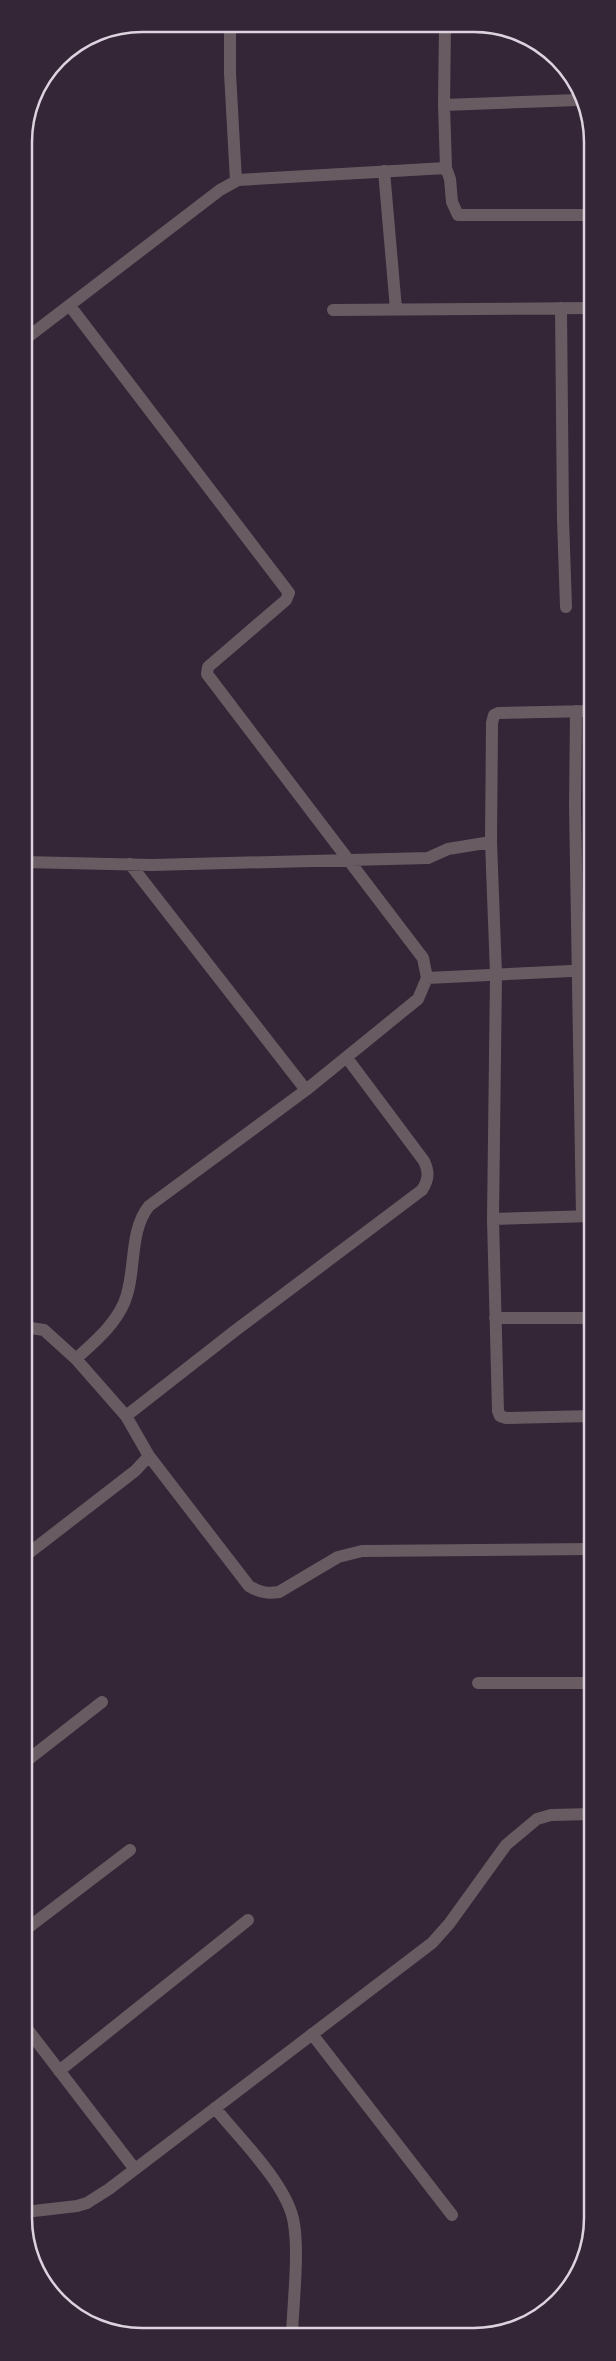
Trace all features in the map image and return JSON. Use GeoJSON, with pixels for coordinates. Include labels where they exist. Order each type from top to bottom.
{"type":"FeatureCollection","features":[{"type":"Feature","properties":{"kind":"street"},"geometry":{"type":"LineString","coordinates":[[230,32],[230,73],[236,181]]}},
{"type":"Feature","properties":{"kind":"street"},"geometry":{"type":"LineString","coordinates":[[445,32],[444,105],[446,168],[450,179],[452,202],[458,215],[584,215]]}},
{"type":"Feature","properties":{"kind":"street"},"geometry":{"type":"LineString","coordinates":[[444,105],[575,100]]}},
{"type":"Feature","properties":{"kind":"street"},"geometry":{"type":"LineString","coordinates":[[33,333],[220,190],[236,181],[247,178],[446,168]]}},
{"type":"Feature","properties":{"kind":"street"},"geometry":{"type":"LineString","coordinates":[[384,171],[396,309]]}},
{"type":"Feature","properties":{"kind":"street"},"geometry":{"type":"LineString","coordinates":[[70,306],[289,593],[286,600],[208,667],[207,674],[424,958],[427,978],[418,999],[347,1058],[149,1206],[140,1220],[131,1278],[122,1307],[111,1325],[76,1359]]}},
{"type":"Feature","properties":{"kind":"street"},"geometry":{"type":"LineString","coordinates":[[561,308],[563,519],[566,607]]}},
{"type":"Feature","properties":{"kind":"street"},"geometry":{"type":"LineString","coordinates":[[333,310],[584,308]]}},
{"type":"Feature","properties":{"kind":"street"},"geometry":{"type":"LineString","coordinates":[[576,711],[578,970],[584,1059]]}},
{"type":"Feature","properties":{"kind":"street"},"geometry":{"type":"LineString","coordinates":[[583,1416],[506,1418],[500,1416],[498,1411],[494,1219],[496,974],[491,842],[492,723],[494,715],[498,713],[584,711]]}},
{"type":"Feature","properties":{"kind":"street"},"geometry":{"type":"LineString","coordinates":[[33,862],[130,864],[428,858],[448,849],[491,842]]}},
{"type":"Feature","properties":{"kind":"street"},"geometry":{"type":"LineString","coordinates":[[130,864],[306,1090]]}},
{"type":"Feature","properties":{"kind":"street"},"geometry":{"type":"LineString","coordinates":[[427,978],[584,970]]}},
{"type":"Feature","properties":{"kind":"street"},"geometry":{"type":"LineString","coordinates":[[126,1416],[244,1324],[422,1190],[426,1184],[428,1169],[424,1161],[347,1058]]}},
{"type":"Feature","properties":{"kind":"street"},"geometry":{"type":"LineString","coordinates":[[494,1219],[583,1216]]}},
{"type":"Feature","properties":{"kind":"street"},"geometry":{"type":"LineString","coordinates":[[495,1318],[583,1318]]}},
{"type":"Feature","properties":{"kind":"street"},"geometry":{"type":"LineString","coordinates":[[32,1328],[44,1330],[76,1359],[126,1416],[149,1456],[249,1586],[264,1593],[278,1592],[288,1588],[338,1557],[351,1552],[583,1549]]}},
{"type":"Feature","properties":{"kind":"street"},"geometry":{"type":"LineString","coordinates":[[32,1550],[135,1471],[149,1456]]}},
{"type":"Feature","properties":{"kind":"street"},"geometry":{"type":"LineString","coordinates":[[478,1683],[583,1683]]}},
{"type":"Feature","properties":{"kind":"street"},"geometry":{"type":"LineString","coordinates":[[32,1756],[102,1702]]}},
{"type":"Feature","properties":{"kind":"street"},"geometry":{"type":"LineString","coordinates":[[32,2211],[86,2203],[109,2189],[134,2168],[432,1943],[450,1924],[506,1846],[537,1819],[551,1815],[583,1814]]}},
{"type":"Feature","properties":{"kind":"street"},"geometry":{"type":"LineString","coordinates":[[32,1925],[130,1850]]}},
{"type":"Feature","properties":{"kind":"street"},"geometry":{"type":"LineString","coordinates":[[59,2071],[248,1920]]}},
{"type":"Feature","properties":{"kind":"street"},"geometry":{"type":"LineString","coordinates":[[312,2034],[452,2215]]}},
{"type":"Feature","properties":{"kind":"street"},"geometry":{"type":"LineString","coordinates":[[32,2035],[134,2168]]}},
{"type":"Feature","properties":{"kind":"street"},"geometry":{"type":"LineString","coordinates":[[215,2108],[275,2181],[290,2206],[296,2236],[292,2328]]}}]}
